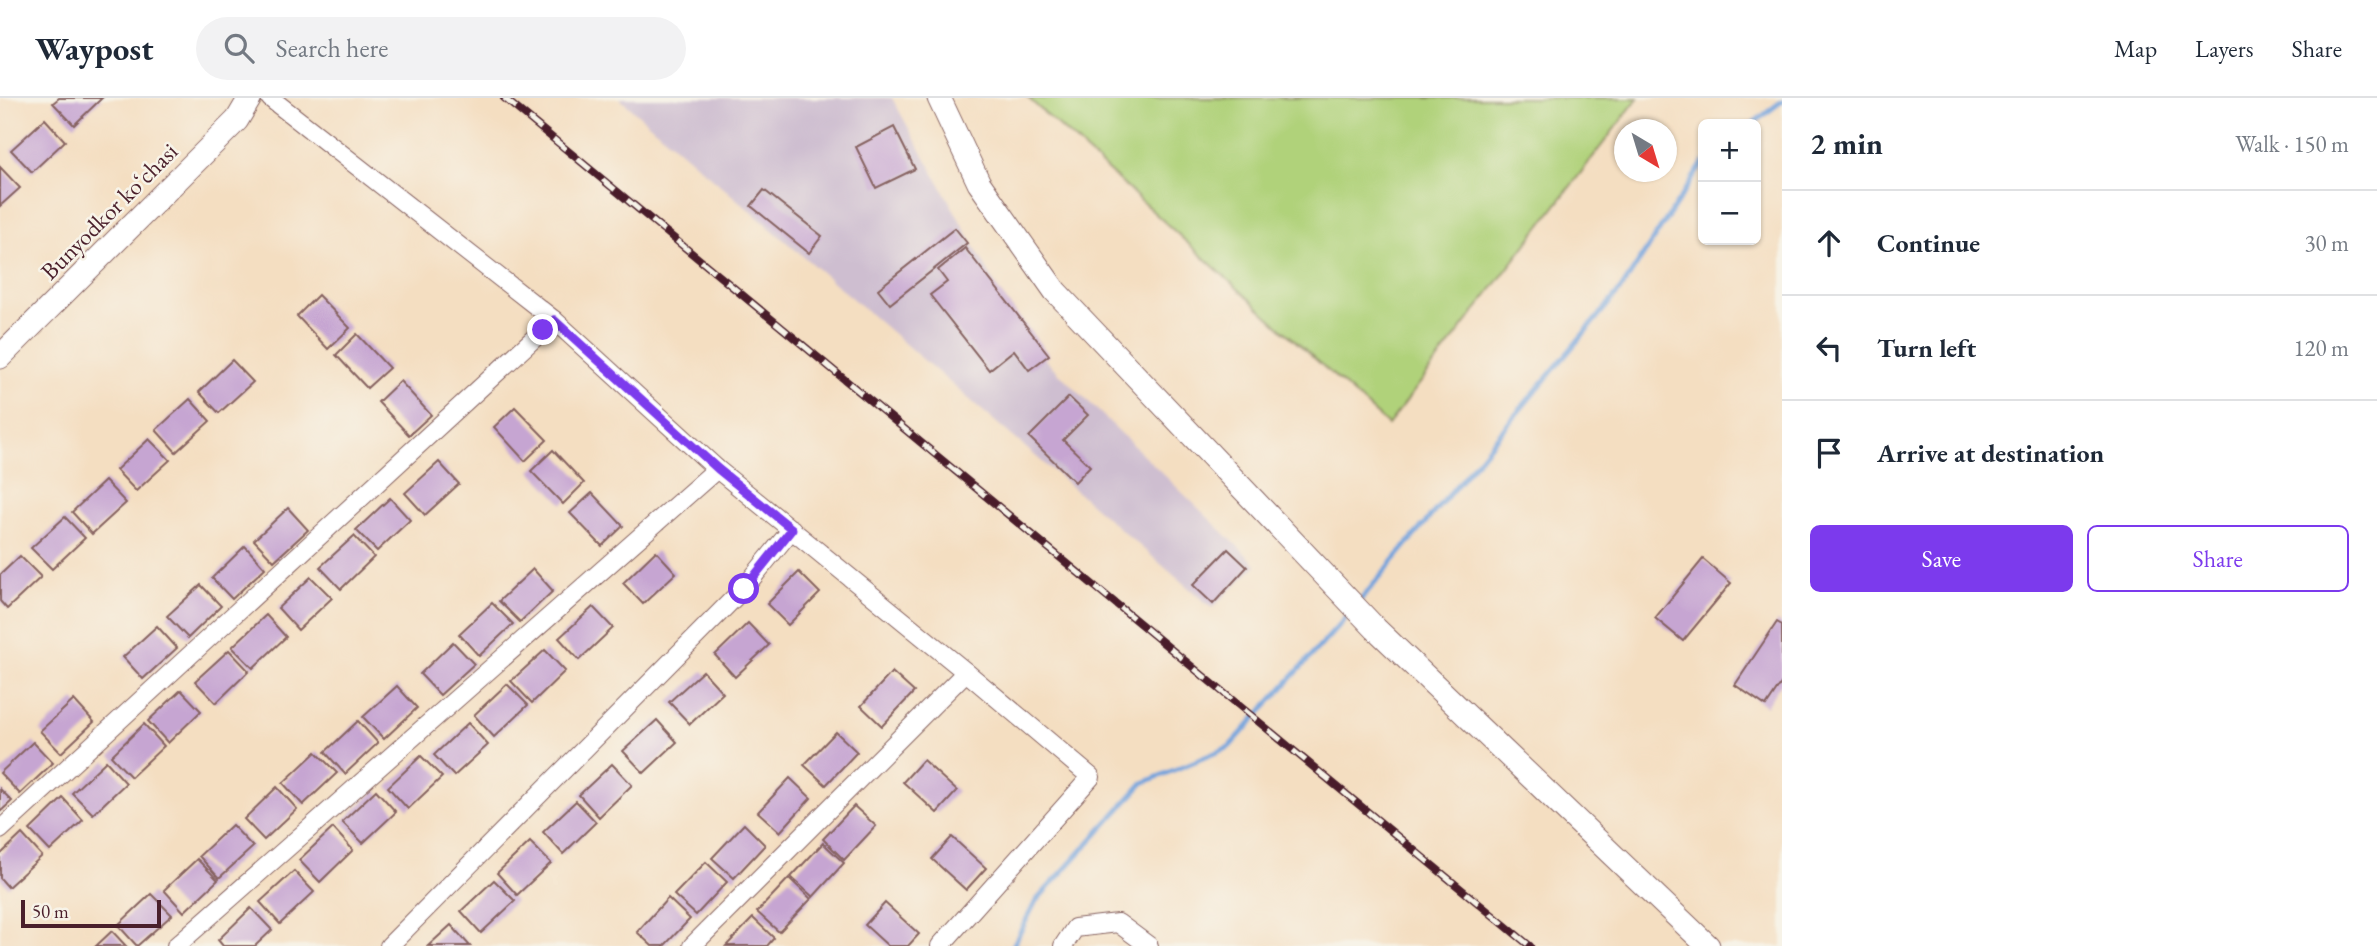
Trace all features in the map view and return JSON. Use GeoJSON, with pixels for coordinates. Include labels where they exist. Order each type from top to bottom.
{"type":"FeatureCollection","features":[{"type":"Feature","properties":{"kind":"main road","name":"Bunyodkor koʻchasi"},"geometry":{"type":"LineString","coordinates":[[0,357],[237,120],[250,98]]}},
{"type":"Feature","properties":{"kind":"main road"},"geometry":{"type":"LineString","coordinates":[[939,98],[979,183],[1055,291],[1376,629],[1708,946]]}},
{"type":"Feature","properties":{"kind":"street"},"geometry":{"type":"LineString","coordinates":[[270,98],[554,320],[718,469],[1091,777],[940,946]]}},
{"type":"Feature","properties":{"kind":"street"},"geometry":{"type":"LineString","coordinates":[[0,830],[554,320]]}},
{"type":"Feature","properties":{"kind":"street"},"geometry":{"type":"LineString","coordinates":[[176,946],[718,469]]}},
{"type":"Feature","properties":{"kind":"street"},"geometry":{"type":"LineString","coordinates":[[389,946],[744,589],[792,529]]}},
{"type":"Feature","properties":{"kind":"street"},"geometry":{"type":"LineString","coordinates":[[692,946],[966,672]]}},
{"type":"Feature","properties":{"kind":"street"},"geometry":{"type":"LineString","coordinates":[[1063,946],[1075,928],[1118,923],[1149,946]]}},
{"type":"Feature","properties":{"kind":"shaded area"},"geometry":{"type":"Polygon","coordinates":[[[619,98],[892,98],[1028,343],[1257,565],[1212,608],[619,98]]]}},
{"type":"Feature","properties":{"kind":"green space"},"geometry":{"type":"Polygon","coordinates":[[[1028,98],[1638,98],[1622,119],[1614,119],[1614,129],[1388,425],[1028,98]]]}},
{"type":"Feature","properties":{"kind":"building"},"geometry":{"type":"Polygon","coordinates":[[[59,98],[102,98],[74,125],[53,103],[59,98]]]}},
{"type":"Feature","properties":{"kind":"building"},"geometry":{"type":"Polygon","coordinates":[[[45,119],[65,141],[32,172],[11,150],[45,119]]]}},
{"type":"Feature","properties":{"kind":"building"},"geometry":{"type":"Polygon","coordinates":[[[894,127],[915,169],[876,188],[856,147],[894,127]]]}},
{"type":"Feature","properties":{"kind":"building"},"geometry":{"type":"Polygon","coordinates":[[[0,167],[20,188],[0,206],[0,167]]]}},
{"type":"Feature","properties":{"kind":"building"},"geometry":{"type":"Polygon","coordinates":[[[764,190],[822,236],[809,253],[751,206],[764,190]]]}},
{"type":"Feature","properties":{"kind":"building"},"geometry":{"type":"Polygon","coordinates":[[[955,228],[967,243],[890,304],[878,289],[955,228]]]}},
{"type":"Feature","properties":{"kind":"building"},"geometry":{"type":"Polygon","coordinates":[[[965,248],[1049,355],[1029,370],[1014,350],[989,370],[930,295],[947,282],[938,270],[965,248]]]}},
{"type":"Feature","properties":{"kind":"building"},"geometry":{"type":"Polygon","coordinates":[[[318,295],[350,328],[328,349],[297,316],[318,295]]]}},
{"type":"Feature","properties":{"kind":"building"},"geometry":{"type":"Polygon","coordinates":[[[357,334],[389,368],[367,388],[336,355],[357,334]]]}},
{"type":"Feature","properties":{"kind":"building"},"geometry":{"type":"Polygon","coordinates":[[[232,360],[253,382],[219,413],[199,392],[232,360]]]}},
{"type":"Feature","properties":{"kind":"building"},"geometry":{"type":"Polygon","coordinates":[[[400,381],[431,415],[409,435],[378,402],[400,381]]]}},
{"type":"Feature","properties":{"kind":"building"},"geometry":{"type":"Polygon","coordinates":[[[1069,397],[1088,415],[1063,440],[1090,466],[1075,482],[1029,437],[1069,397]]]}},
{"type":"Feature","properties":{"kind":"building"},"geometry":{"type":"Polygon","coordinates":[[[190,399],[210,421],[176,452],[156,430],[190,399]]]}},
{"type":"Feature","properties":{"kind":"building"},"geometry":{"type":"Polygon","coordinates":[[[515,407],[547,440],[525,461],[494,427],[515,407]]]}},
{"type":"Feature","properties":{"kind":"building"},"geometry":{"type":"Polygon","coordinates":[[[149,439],[170,460],[136,491],[116,470],[149,439]]]}},
{"type":"Feature","properties":{"kind":"building"},"geometry":{"type":"Polygon","coordinates":[[[553,450],[584,483],[563,504],[531,471],[553,450]]]}},
{"type":"Feature","properties":{"kind":"building"},"geometry":{"type":"Polygon","coordinates":[[[439,462],[459,484],[425,515],[405,493],[439,462]]]}},
{"type":"Feature","properties":{"kind":"building"},"geometry":{"type":"Polygon","coordinates":[[[105,481],[126,503],[92,534],[72,512],[105,481]]]}},
{"type":"Feature","properties":{"kind":"building"},"geometry":{"type":"Polygon","coordinates":[[[592,493],[623,526],[602,546],[570,513],[592,493]]]}},
{"type":"Feature","properties":{"kind":"building"},"geometry":{"type":"Polygon","coordinates":[[[390,498],[410,520],[377,551],[356,530],[390,498]]]}},
{"type":"Feature","properties":{"kind":"building"},"geometry":{"type":"Polygon","coordinates":[[[288,508],[308,530],[274,561],[254,540],[288,508]]]}},
{"type":"Feature","properties":{"kind":"building"},"geometry":{"type":"Polygon","coordinates":[[[65,517],[85,538],[52,569],[31,548],[65,517]]]}},
{"type":"Feature","properties":{"kind":"building"},"geometry":{"type":"Polygon","coordinates":[[[354,536],[374,557],[341,589],[320,567],[354,536]]]}},
{"type":"Feature","properties":{"kind":"building"},"geometry":{"type":"Polygon","coordinates":[[[245,546],[265,568],[232,599],[212,578],[245,546]]]}},
{"type":"Feature","properties":{"kind":"building"},"geometry":{"type":"Polygon","coordinates":[[[1228,549],[1247,567],[1213,604],[1193,585],[1228,549]]]}},
{"type":"Feature","properties":{"kind":"building"},"geometry":{"type":"Polygon","coordinates":[[[656,551],[676,573],[643,604],[623,583],[656,551]]]}},
{"type":"Feature","properties":{"kind":"building"},"geometry":{"type":"Polygon","coordinates":[[[20,556],[41,577],[7,609],[0,601],[0,575],[20,556]]]}},
{"type":"Feature","properties":{"kind":"building"},"geometry":{"type":"Polygon","coordinates":[[[1703,559],[1731,583],[1683,641],[1655,618],[1703,559]]]}},
{"type":"Feature","properties":{"kind":"building"},"geometry":{"type":"Polygon","coordinates":[[[533,569],[553,591],[520,622],[499,601],[533,569]]]}},
{"type":"Feature","properties":{"kind":"building"},"geometry":{"type":"Polygon","coordinates":[[[799,572],[820,593],[788,625],[767,604],[799,572]]]}},
{"type":"Feature","properties":{"kind":"building"},"geometry":{"type":"Polygon","coordinates":[[[311,577],[332,598],[298,630],[278,608],[311,577]]]}},
{"type":"Feature","properties":{"kind":"building"},"geometry":{"type":"Polygon","coordinates":[[[201,585],[221,606],[188,638],[167,616],[201,585]]]}},
{"type":"Feature","properties":{"kind":"building"},"geometry":{"type":"Polygon","coordinates":[[[492,603],[513,624],[479,656],[459,634],[492,603]]]}},
{"type":"Feature","properties":{"kind":"building"},"geometry":{"type":"Polygon","coordinates":[[[593,607],[613,628],[579,660],[559,638],[593,607]]]}},
{"type":"Feature","properties":{"kind":"building"},"geometry":{"type":"Polygon","coordinates":[[[266,615],[286,637],[253,668],[232,647],[266,615]]]}},
{"type":"Feature","properties":{"kind":"building"},"geometry":{"type":"Polygon","coordinates":[[[1777,622],[1782,625],[1782,682],[1766,706],[1735,685],[1777,622]]]}},
{"type":"Feature","properties":{"kind":"building"},"geometry":{"type":"Polygon","coordinates":[[[748,623],[769,645],[735,677],[715,655],[748,623]]]}},
{"type":"Feature","properties":{"kind":"building"},"geometry":{"type":"Polygon","coordinates":[[[157,626],[177,648],[143,679],[123,657],[157,626]]]}},
{"type":"Feature","properties":{"kind":"building"},"geometry":{"type":"Polygon","coordinates":[[[453,642],[474,664],[440,695],[420,674],[453,642]]]}},
{"type":"Feature","properties":{"kind":"building"},"geometry":{"type":"Polygon","coordinates":[[[229,650],[249,671],[216,703],[195,681],[229,650]]]}},
{"type":"Feature","properties":{"kind":"building"},"geometry":{"type":"Polygon","coordinates":[[[545,650],[565,671],[532,703],[511,681],[545,650]]]}},
{"type":"Feature","properties":{"kind":"building"},"geometry":{"type":"Polygon","coordinates":[[[703,671],[723,693],[690,724],[669,702],[703,671]]]}},
{"type":"Feature","properties":{"kind":"building"},"geometry":{"type":"Polygon","coordinates":[[[892,672],[914,692],[882,726],[861,706],[892,672]]]}},
{"type":"Feature","properties":{"kind":"building"},"geometry":{"type":"Polygon","coordinates":[[[507,684],[528,705],[494,737],[474,715],[507,684]]]}},
{"type":"Feature","properties":{"kind":"building"},"geometry":{"type":"Polygon","coordinates":[[[397,686],[417,708],[384,739],[363,717],[397,686]]]}},
{"type":"Feature","properties":{"kind":"building"},"geometry":{"type":"Polygon","coordinates":[[[181,690],[201,711],[168,743],[148,721],[181,690]]]}},
{"type":"Feature","properties":{"kind":"building"},"geometry":{"type":"Polygon","coordinates":[[[74,700],[94,722],[61,753],[40,731],[74,700]]]}},
{"type":"Feature","properties":{"kind":"building"},"geometry":{"type":"Polygon","coordinates":[[[657,720],[677,742],[644,773],[623,751],[657,720]]]}},
{"type":"Feature","properties":{"kind":"building"},"geometry":{"type":"Polygon","coordinates":[[[358,721],[378,743],[345,774],[325,752],[358,721]]]}},
{"type":"Feature","properties":{"kind":"building"},"geometry":{"type":"Polygon","coordinates":[[[468,723],[488,745],[454,776],[434,755],[468,723]]]}},
{"type":"Feature","properties":{"kind":"building"},"geometry":{"type":"Polygon","coordinates":[[[144,724],[164,746],[131,777],[111,756],[144,724]]]}},
{"type":"Feature","properties":{"kind":"building"},"geometry":{"type":"Polygon","coordinates":[[[836,732],[857,752],[826,785],[804,765],[836,732]]]}},
{"type":"Feature","properties":{"kind":"building"},"geometry":{"type":"Polygon","coordinates":[[[33,742],[53,763],[20,794],[0,773],[33,742]]]}},
{"type":"Feature","properties":{"kind":"building"},"geometry":{"type":"Polygon","coordinates":[[[316,752],[337,773],[303,805],[283,783],[316,752]]]}},
{"type":"Feature","properties":{"kind":"building"},"geometry":{"type":"Polygon","coordinates":[[[421,756],[442,777],[408,809],[388,787],[421,756]]]}},
{"type":"Feature","properties":{"kind":"building"},"geometry":{"type":"Polygon","coordinates":[[[923,760],[957,791],[937,813],[903,782],[923,760]]]}},
{"type":"Feature","properties":{"kind":"building"},"geometry":{"type":"Polygon","coordinates":[[[106,761],[126,783],[93,814],[72,793],[106,761]]]}},
{"type":"Feature","properties":{"kind":"building"},"geometry":{"type":"Polygon","coordinates":[[[612,764],[632,785],[599,817],[579,795],[612,764]]]}},
{"type":"Feature","properties":{"kind":"building"},"geometry":{"type":"Polygon","coordinates":[[[790,778],[811,798],[780,832],[758,812],[790,778]]]}},
{"type":"Feature","properties":{"kind":"building"},"geometry":{"type":"Polygon","coordinates":[[[277,787],[297,809],[264,840],[244,819],[277,787]]]}},
{"type":"Feature","properties":{"kind":"building"},"geometry":{"type":"Polygon","coordinates":[[[0,789],[12,801],[0,812],[0,789]]]}},
{"type":"Feature","properties":{"kind":"building"},"geometry":{"type":"Polygon","coordinates":[[[376,790],[396,812],[363,843],[342,822],[376,790]]]}},
{"type":"Feature","properties":{"kind":"building"},"geometry":{"type":"Polygon","coordinates":[[[63,798],[83,820],[50,851],[30,830],[63,798]]]}},
{"type":"Feature","properties":{"kind":"building"},"geometry":{"type":"Polygon","coordinates":[[[576,801],[596,822],[563,854],[543,832],[576,801]]]}},
{"type":"Feature","properties":{"kind":"building"},"geometry":{"type":"Polygon","coordinates":[[[854,806],[876,826],[844,860],[823,839],[854,806]]]}},
{"type":"Feature","properties":{"kind":"building"},"geometry":{"type":"Polygon","coordinates":[[[744,824],[765,845],[734,878],[712,858],[744,824]]]}},
{"type":"Feature","properties":{"kind":"building"},"geometry":{"type":"Polygon","coordinates":[[[232,825],[253,847],[219,878],[199,856],[232,825]]]}},
{"type":"Feature","properties":{"kind":"building"},"geometry":{"type":"Polygon","coordinates":[[[333,828],[353,850],[320,882],[299,860],[333,828]]]}},
{"type":"Feature","properties":{"kind":"building"},"geometry":{"type":"Polygon","coordinates":[[[22,834],[42,856],[8,887],[0,878],[0,855],[22,834]]]}},
{"type":"Feature","properties":{"kind":"building"},"geometry":{"type":"Polygon","coordinates":[[[952,837],[986,868],[966,890],[932,859],[952,837]]]}},
{"type":"Feature","properties":{"kind":"building"},"geometry":{"type":"Polygon","coordinates":[[[530,842],[551,863],[517,895],[497,873],[530,842]]]}},
{"type":"Feature","properties":{"kind":"building"},"geometry":{"type":"Polygon","coordinates":[[[823,843],[844,863],[813,897],[791,877],[823,843]]]}},
{"type":"Feature","properties":{"kind":"building"},"geometry":{"type":"Polygon","coordinates":[[[197,859],[218,880],[184,912],[164,890],[197,859]]]}},
{"type":"Feature","properties":{"kind":"building"},"geometry":{"type":"Polygon","coordinates":[[[706,862],[727,882],[696,915],[674,895],[706,862]]]}},
{"type":"Feature","properties":{"kind":"building"},"geometry":{"type":"Polygon","coordinates":[[[294,871],[314,892],[280,924],[260,902],[294,871]]]}},
{"type":"Feature","properties":{"kind":"building"},"geometry":{"type":"Polygon","coordinates":[[[789,878],[811,899],[779,932],[757,912],[789,878]]]}},
{"type":"Feature","properties":{"kind":"building"},"geometry":{"type":"Polygon","coordinates":[[[494,880],[515,901],[481,933],[461,911],[494,880]]]}},
{"type":"Feature","properties":{"kind":"building"},"geometry":{"type":"Polygon","coordinates":[[[151,894],[172,915],[137,946],[118,925],[151,894]]]}},
{"type":"Feature","properties":{"kind":"building"},"geometry":{"type":"Polygon","coordinates":[[[668,898],[690,919],[664,946],[652,946],[637,932],[668,898]]]}},
{"type":"Feature","properties":{"kind":"building"},"geometry":{"type":"Polygon","coordinates":[[[885,903],[919,934],[908,946],[888,946],[865,925],[885,903]]]}},
{"type":"Feature","properties":{"kind":"building"},"geometry":{"type":"Polygon","coordinates":[[[251,908],[272,930],[255,946],[223,946],[218,940],[251,908]]]}},
{"type":"Feature","properties":{"kind":"building"},"geometry":{"type":"Polygon","coordinates":[[[753,918],[774,938],[767,946],[726,946],[753,918]]]}},
{"type":"Feature","properties":{"kind":"building"},"geometry":{"type":"Polygon","coordinates":[[[451,925],[470,946],[428,946],[451,925]]]}},
{"type":"Feature","properties":{"kind":"building"},"geometry":{"type":"Polygon","coordinates":[[[112,931],[126,946],[96,946],[112,931]]]}},
{"type":"Feature","properties":{"kind":"waterway"},"geometry":{"type":"LineString","coordinates":[[1759,119],[1782,101]]}},
{"type":"Feature","properties":{"kind":"waterway"},"geometry":{"type":"LineString","coordinates":[[1358,603],[1621,289],[1698,171]]}},
{"type":"Feature","properties":{"kind":"waterway"},"geometry":{"type":"LineString","coordinates":[[1013,946],[1036,901],[1143,783],[1229,747],[1352,611]]}},
{"type":"Feature","properties":{"kind":"railway"},"geometry":{"type":"LineString","coordinates":[[504,98],[1530,946]]}},
{"type":"Feature","properties":{"kind":"route"},"geometry":{"type":"LineString","coordinates":[[543,330],[554,320],[718,469],[792,529],[744,589]]}}]}
